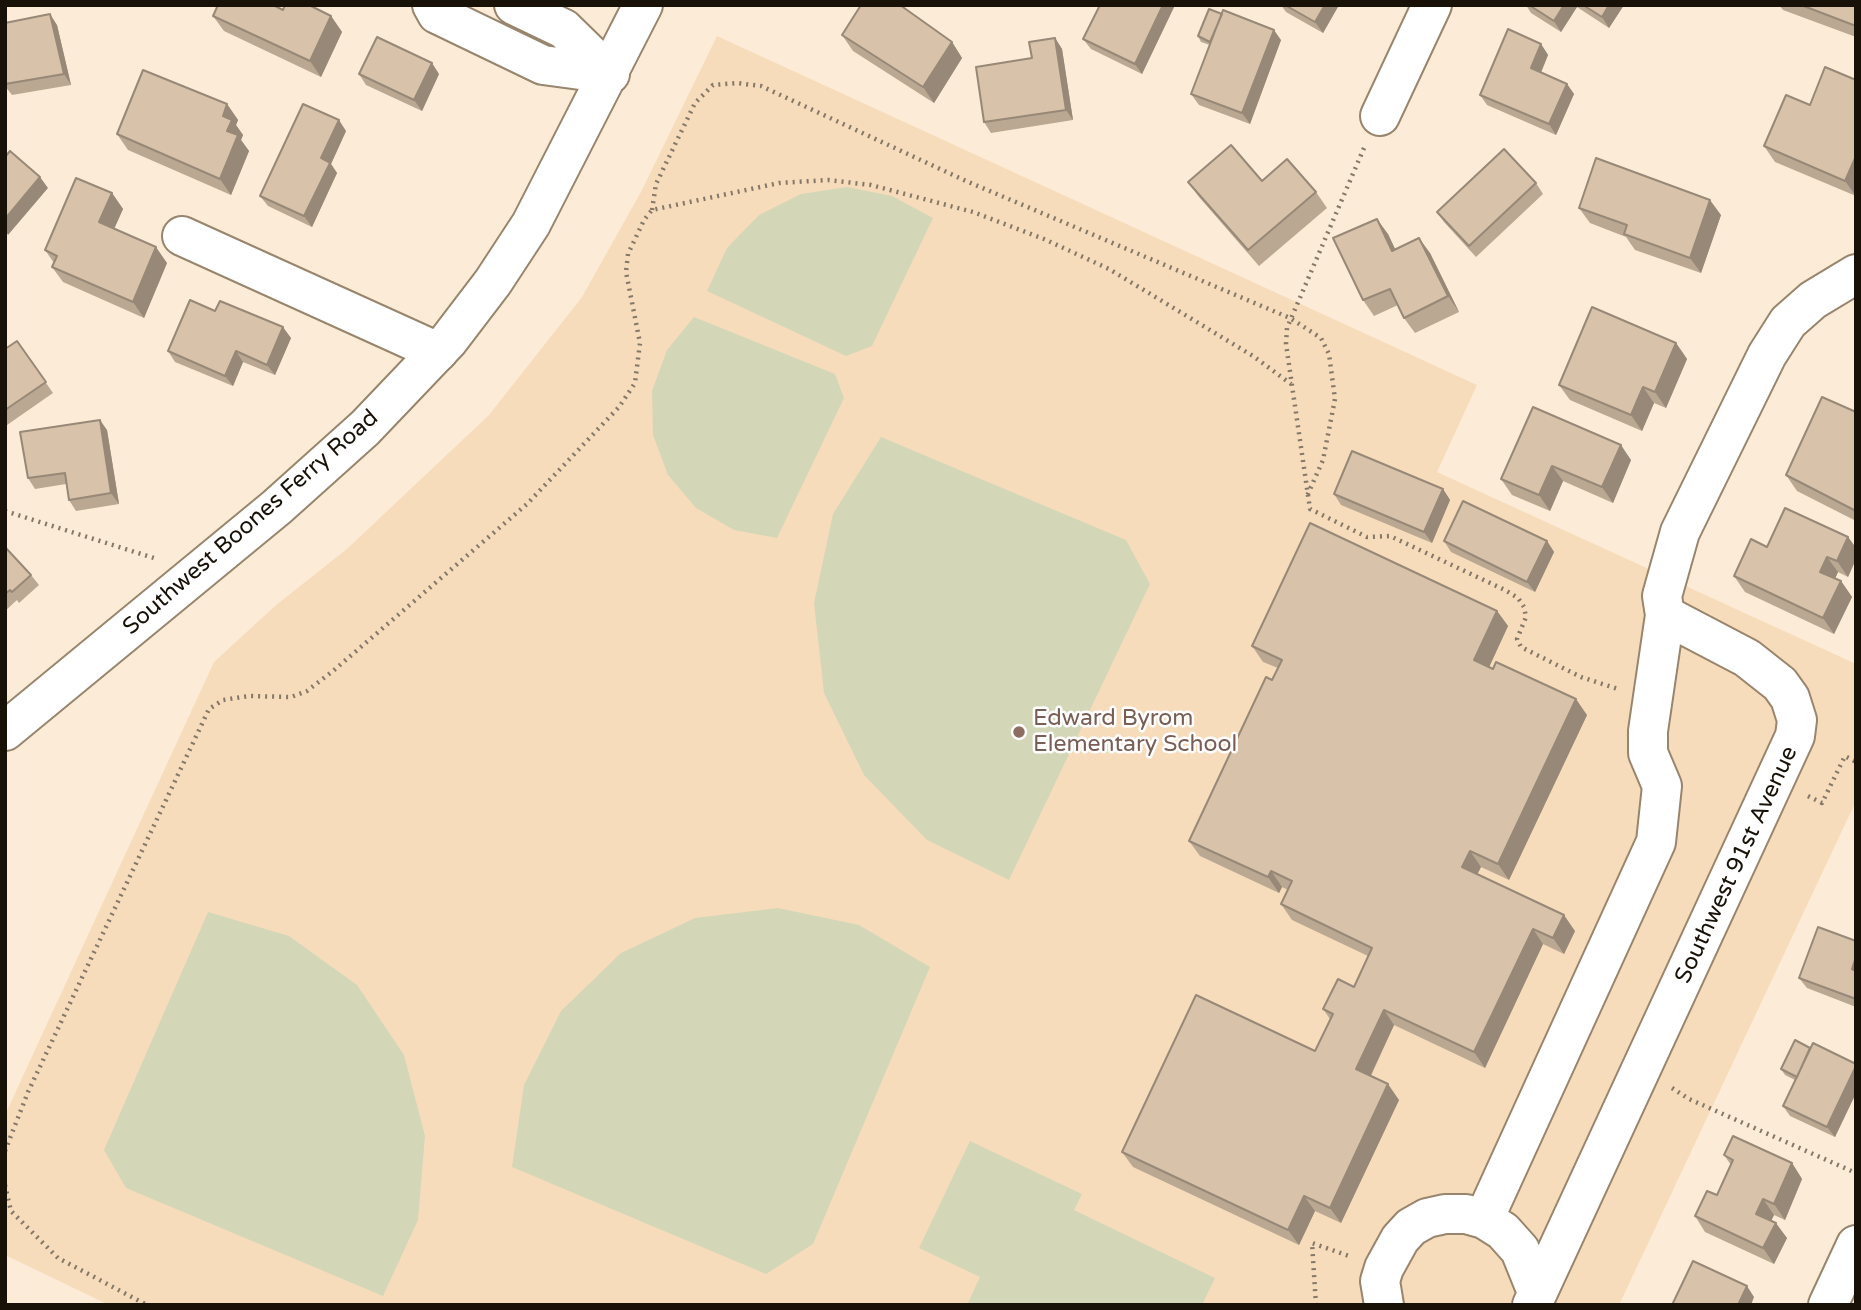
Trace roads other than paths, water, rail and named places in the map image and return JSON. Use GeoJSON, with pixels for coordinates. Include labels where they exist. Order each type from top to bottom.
{"type":"FeatureCollection","features":[{"type":"Feature","properties":{"kind":"main road"},"geometry":{"type":"LineString","coordinates":[[432,5],[437,14],[543,65],[610,74]]}},
{"type":"Feature","properties":{"kind":"main road"},"geometry":{"type":"LineString","coordinates":[[514,5],[564,29],[610,74]]}},
{"type":"Feature","properties":{"kind":"main road","name":"Southwest Boones Ferry Road"},"geometry":{"type":"LineString","coordinates":[[5,731],[277,508],[365,428],[438,352],[493,282],[525,234],[610,74],[643,5]]}},
{"type":"Feature","properties":{"kind":"main road"},"geometry":{"type":"LineString","coordinates":[[1380,116],[1432,5]]}},
{"type":"Feature","properties":{"kind":"main road"},"geometry":{"type":"LineString","coordinates":[[181,236],[438,352]]}},
{"type":"Feature","properties":{"kind":"main road"},"geometry":{"type":"LineString","coordinates":[[1484,1219],[1656,842],[1662,786],[1648,753],[1652,699],[1664,606],[1680,532],[1768,355],[1788,322],[1813,300],[1856,274]]}},
{"type":"Feature","properties":{"kind":"main road","name":"Southwest 91st Avenue"},"geometry":{"type":"LineString","coordinates":[[1534,1299],[1777,781],[1795,736],[1797,720],[1790,698],[1780,684],[1747,658],[1664,606]]}},
{"type":"Feature","properties":{"kind":"main road"},"geometry":{"type":"LineString","coordinates":[[1384,1286],[1400,1239],[1411,1227],[1427,1219],[1466,1214],[1484,1219],[1503,1231],[1520,1250],[1534,1299]]}},
{"type":"Feature","properties":{"kind":"main road"},"geometry":{"type":"LineString","coordinates":[[1828,1305],[1856,1245]]}},
{"type":"Feature","properties":{"kind":"place","name":"Edward Byrom Elementary School"},"geometry":{"type":"Point","coordinates":[1019,732]}}]}
